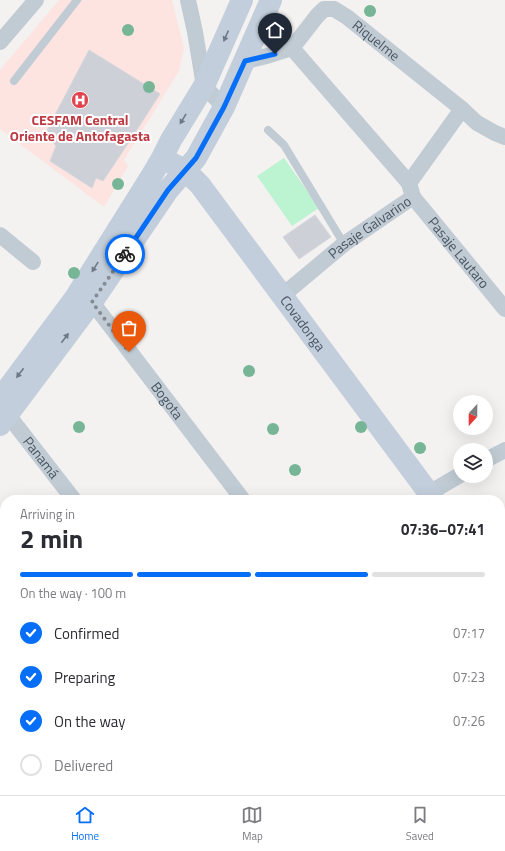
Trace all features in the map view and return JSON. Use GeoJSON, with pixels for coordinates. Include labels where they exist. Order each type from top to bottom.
{"type":"FeatureCollection","features":[{"type":"Feature","properties":{"kind":"main road"},"geometry":{"type":"LineString","coordinates":[[3,413],[162,158],[171,140],[204,86],[242,0]]}},
{"type":"Feature","properties":{"kind":"main road"},"geometry":{"type":"LineString","coordinates":[[3,413],[92,302],[168,190],[196,158],[224,107],[271,0]]}},
{"type":"Feature","properties":{"kind":"main road","name":"Covadonga"},"geometry":{"type":"LineString","coordinates":[[162,158],[186,171],[200,185],[430,495]]}},
{"type":"Feature","properties":{"kind":"street"},"geometry":{"type":"LineString","coordinates":[[0,42],[36,0]]}},
{"type":"Feature","properties":{"kind":"street"},"geometry":{"type":"LineString","coordinates":[[188,0],[204,86],[224,107]]}},
{"type":"Feature","properties":{"kind":"street","name":"Riquelme"},"geometry":{"type":"LineString","coordinates":[[292,48],[324,9],[334,9],[347,17],[462,109],[477,123],[505,137]]}},
{"type":"Feature","properties":{"kind":"street"},"geometry":{"type":"LineString","coordinates":[[245,61],[292,48]]}},
{"type":"Feature","properties":{"kind":"street","name":"Pasaje Lautaro"},"geometry":{"type":"LineString","coordinates":[[292,48],[411,190],[505,309]]}},
{"type":"Feature","properties":{"kind":"street","name":"Pasaje Galvarino"},"geometry":{"type":"LineString","coordinates":[[283,295],[411,190],[462,109]]}},
{"type":"Feature","properties":{"kind":"street"},"geometry":{"type":"LineString","coordinates":[[0,235],[33,262]]}},
{"type":"Feature","properties":{"kind":"street","name":"Bogota"},"geometry":{"type":"LineString","coordinates":[[92,302],[239,495]]}},
{"type":"Feature","properties":{"kind":"street","name":"Panamá"},"geometry":{"type":"LineString","coordinates":[[3,413],[70,495]]}},
{"type":"Feature","properties":{"kind":"street"},"geometry":{"type":"LineString","coordinates":[[493,456],[505,450]]}},
{"type":"Feature","properties":{"kind":"street"},"geometry":{"type":"LineString","coordinates":[[432,495],[453,480]]}},
{"type":"Feature","properties":{"kind":"lane"},"geometry":{"type":"LineString","coordinates":[[14,81],[77,0]]}},
{"type":"Feature","properties":{"kind":"lane"},"geometry":{"type":"LineString","coordinates":[[268,130],[284,145],[344,244]]}},
{"type":"Feature","properties":{"kind":"shaded area","name":"CESFAM Central Oriente de Antofagasta"},"geometry":{"type":"Polygon","coordinates":[[[59,0],[172,0],[184,48],[179,71],[124,160],[128,166],[104,207],[0,129],[0,70],[59,0]]]}},
{"type":"Feature","properties":{"kind":"green space"},"geometry":{"type":"Polygon","coordinates":[[[284,158],[319,208],[292,226],[257,176],[284,158]]]}},
{"type":"Feature","properties":{"kind":"building"},"geometry":{"type":"Polygon","coordinates":[[[89,50],[160,94],[103,181],[96,178],[92,188],[50,161],[56,146],[46,132],[89,50]]]}},
{"type":"Feature","properties":{"kind":"building"},"geometry":{"type":"Polygon","coordinates":[[[315,215],[331,237],[299,259],[283,237],[315,215]]]}},
{"type":"Feature","properties":{"kind":"way so far"},"geometry":{"type":"LineString","coordinates":[[125,254],[92,302],[129,352]]}},
{"type":"Feature","properties":{"kind":"place","name":"CESFAM Central Oriente de Antofagasta"},"geometry":{"type":"Point","coordinates":[80,100]}},
{"type":"Feature","properties":{"kind":"route"},"geometry":{"type":"LineString","coordinates":[[125,254],[168,190],[196,158],[224,107],[245,61],[275,54]]}}]}
